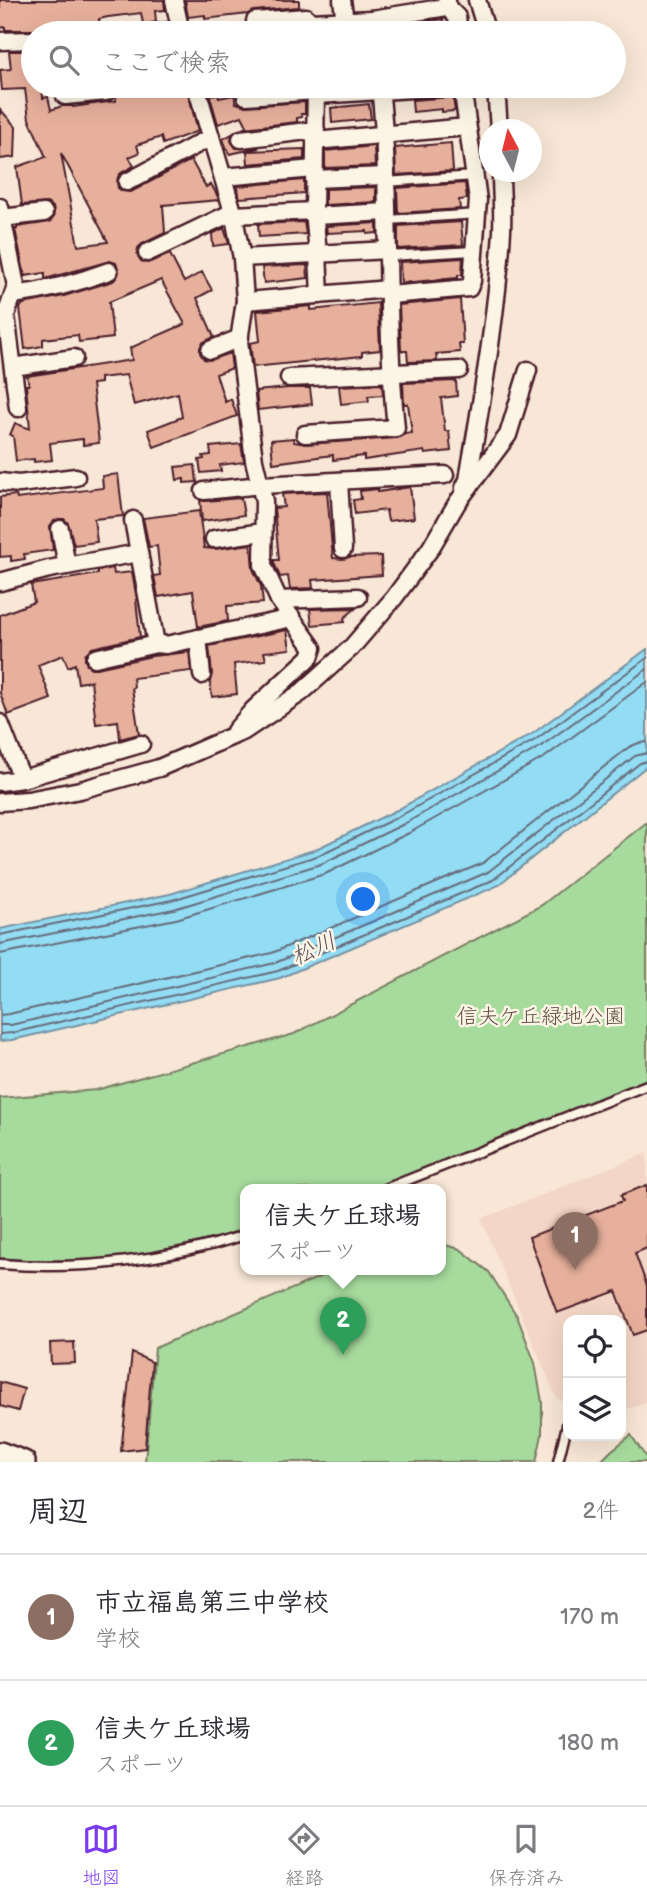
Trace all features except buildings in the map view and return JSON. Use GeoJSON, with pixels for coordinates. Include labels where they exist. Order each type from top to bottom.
{"type":"FeatureCollection","features":[{"type":"Feature","properties":{"kind":"street"},"geometry":{"type":"LineString","coordinates":[[174,0],[179,21]]}},
{"type":"Feature","properties":{"kind":"street"},"geometry":{"type":"LineString","coordinates":[[342,0],[345,20]]}},
{"type":"Feature","properties":{"kind":"street"},"geometry":{"type":"LineString","coordinates":[[477,0],[483,21]]}},
{"type":"Feature","properties":{"kind":"street"},"geometry":{"type":"LineString","coordinates":[[389,21],[447,3],[458,21]]}},
{"type":"Feature","properties":{"kind":"street"},"geometry":{"type":"LineString","coordinates":[[255,21],[306,17],[308,21]]}},
{"type":"Feature","properties":{"kind":"street"},"geometry":{"type":"LineString","coordinates":[[341,21],[350,21]]}},
{"type":"Feature","properties":{"kind":"street"},"geometry":{"type":"LineString","coordinates":[[0,41],[21,40]]}},
{"type":"Feature","properties":{"kind":"street"},"geometry":{"type":"LineString","coordinates":[[200,98],[233,213],[242,258],[245,301],[240,338],[241,371],[254,460],[264,501],[262,565],[279,600],[313,648],[310,657],[253,710],[230,737]]}},
{"type":"Feature","properties":{"kind":"street"},"geometry":{"type":"LineString","coordinates":[[316,98],[314,214],[320,295]]}},
{"type":"Feature","properties":{"kind":"street"},"geometry":{"type":"LineString","coordinates":[[305,434],[396,428],[391,374],[389,253],[381,98]]}},
{"type":"Feature","properties":{"kind":"street"},"geometry":{"type":"LineString","coordinates":[[245,301],[469,288],[472,281],[478,214],[463,98]]}},
{"type":"Feature","properties":{"kind":"street"},"geometry":{"type":"LineString","coordinates":[[497,98],[498,119]]}},
{"type":"Feature","properties":{"kind":"street"},"geometry":{"type":"LineString","coordinates":[[240,139],[383,136],[467,127]]}},
{"type":"Feature","properties":{"kind":"street"},"geometry":{"type":"LineString","coordinates":[[127,182],[211,137]]}},
{"type":"Feature","properties":{"kind":"street"},"geometry":{"type":"LineString","coordinates":[[223,177],[314,174],[385,179]]}},
{"type":"Feature","properties":{"kind":"street"},"geometry":{"type":"LineString","coordinates":[[0,802],[29,800],[159,768],[244,731],[302,692],[351,648],[394,598],[430,549],[468,480],[495,310],[502,228],[500,182]]}},
{"type":"Feature","properties":{"kind":"street"},"geometry":{"type":"LineString","coordinates":[[18,408],[3,315],[16,286],[1,213],[44,213]]}},
{"type":"Feature","properties":{"kind":"street"},"geometry":{"type":"LineString","coordinates":[[147,253],[233,213],[387,216]]}},
{"type":"Feature","properties":{"kind":"street"},"geometry":{"type":"LineString","coordinates":[[242,258],[389,253]]}},
{"type":"Feature","properties":{"kind":"street"},"geometry":{"type":"LineString","coordinates":[[13,295],[78,283],[109,271]]}},
{"type":"Feature","properties":{"kind":"street"},"geometry":{"type":"LineString","coordinates":[[209,349],[240,338]]}},
{"type":"Feature","properties":{"kind":"street"},"geometry":{"type":"LineString","coordinates":[[13,367],[74,358]]}},
{"type":"Feature","properties":{"kind":"street"},"geometry":{"type":"LineString","coordinates":[[289,378],[459,370]]}},
{"type":"Feature","properties":{"kind":"street"},"geometry":{"type":"LineString","coordinates":[[457,503],[508,435],[528,370]]}},
{"type":"Feature","properties":{"kind":"street"},"geometry":{"type":"LineString","coordinates":[[204,491],[261,485],[444,475]]}},
{"type":"Feature","properties":{"kind":"street"},"geometry":{"type":"LineString","coordinates":[[0,482],[19,484],[76,477]]}},
{"type":"Feature","properties":{"kind":"street"},"geometry":{"type":"LineString","coordinates":[[339,481],[343,550]]}},
{"type":"Feature","properties":{"kind":"street"},"geometry":{"type":"LineString","coordinates":[[133,520],[156,644]]}},
{"type":"Feature","properties":{"kind":"street"},"geometry":{"type":"LineString","coordinates":[[61,528],[67,566]]}},
{"type":"Feature","properties":{"kind":"street"},"geometry":{"type":"LineString","coordinates":[[214,539],[262,532]]}},
{"type":"Feature","properties":{"kind":"street"},"geometry":{"type":"LineString","coordinates":[[0,582],[139,553]]}},
{"type":"Feature","properties":{"kind":"street"},"geometry":{"type":"LineString","coordinates":[[279,600],[358,597]]}},
{"type":"Feature","properties":{"kind":"street"},"geometry":{"type":"LineString","coordinates":[[95,658],[292,618]]}},
{"type":"Feature","properties":{"kind":"street"},"geometry":{"type":"LineString","coordinates":[[198,638],[202,675]]}},
{"type":"Feature","properties":{"kind":"street"},"geometry":{"type":"LineString","coordinates":[[0,723],[22,779]]}},
{"type":"Feature","properties":{"kind":"street"},"geometry":{"type":"LineString","coordinates":[[0,782],[22,779],[141,744]]}},
{"type":"Feature","properties":{"kind":"street"},"geometry":{"type":"LineString","coordinates":[[0,1452],[24,1462]]}},
{"type":"Feature","properties":{"kind":"lane"},"geometry":{"type":"LineString","coordinates":[[385,179],[475,176]]}},
{"type":"Feature","properties":{"kind":"lane"},"geometry":{"type":"LineString","coordinates":[[387,216],[478,214]]}},
{"type":"Feature","properties":{"kind":"lane"},"geometry":{"type":"LineString","coordinates":[[389,253],[473,251]]}},
{"type":"Feature","properties":{"kind":"lane"},"geometry":{"type":"LineString","coordinates":[[398,1184],[647,1085]]}},
{"type":"Feature","properties":{"kind":"lane"},"geometry":{"type":"LineString","coordinates":[[0,1264],[34,1267],[104,1265],[211,1246],[240,1237]]}},
{"type":"Feature","properties":{"kind":"lane"},"geometry":{"type":"LineString","coordinates":[[558,1462],[563,1441]]}},
{"type":"Feature","properties":{"kind":"shaded area"},"geometry":{"type":"Polygon","coordinates":[[[647,1153],[647,1402],[626,1409],[626,1315],[563,1315],[563,1401],[557,1399],[481,1219],[647,1153]]]}},
{"type":"Feature","properties":{"kind":"green space","name":"信夫ケ丘緑地公園"},"geometry":{"type":"Polygon","coordinates":[[[647,822],[647,1079],[386,1184],[240,1184],[240,1230],[215,1238],[155,1252],[93,1259],[0,1258],[0,1098],[96,1090],[294,1034],[542,905],[647,822]]]}},
{"type":"Feature","properties":{"kind":"green space"},"geometry":{"type":"Polygon","coordinates":[[[446,1245],[460,1249],[489,1272],[517,1316],[535,1363],[542,1402],[542,1435],[536,1462],[145,1462],[155,1348],[324,1275],[446,1275],[446,1245]]]}},
{"type":"Feature","properties":{"kind":"green space"},"geometry":{"type":"Polygon","coordinates":[[[631,1435],[647,1462],[600,1462],[626,1441],[631,1435]]]}},
{"type":"Feature","properties":{"kind":"water","name":"松川"},"geometry":{"type":"Polygon","coordinates":[[[647,649],[647,766],[497,886],[280,978],[0,1041],[0,929],[170,894],[314,850],[397,810],[532,734],[647,649]]]}},
{"type":"Feature","properties":{"kind":"place","name":"市立福島第三中学校"},"geometry":{"type":"Point","coordinates":[575,1270]}},
{"type":"Feature","properties":{"kind":"place","name":"信夫ケ丘球場"},"geometry":{"type":"Point","coordinates":[343,1355]}}]}
